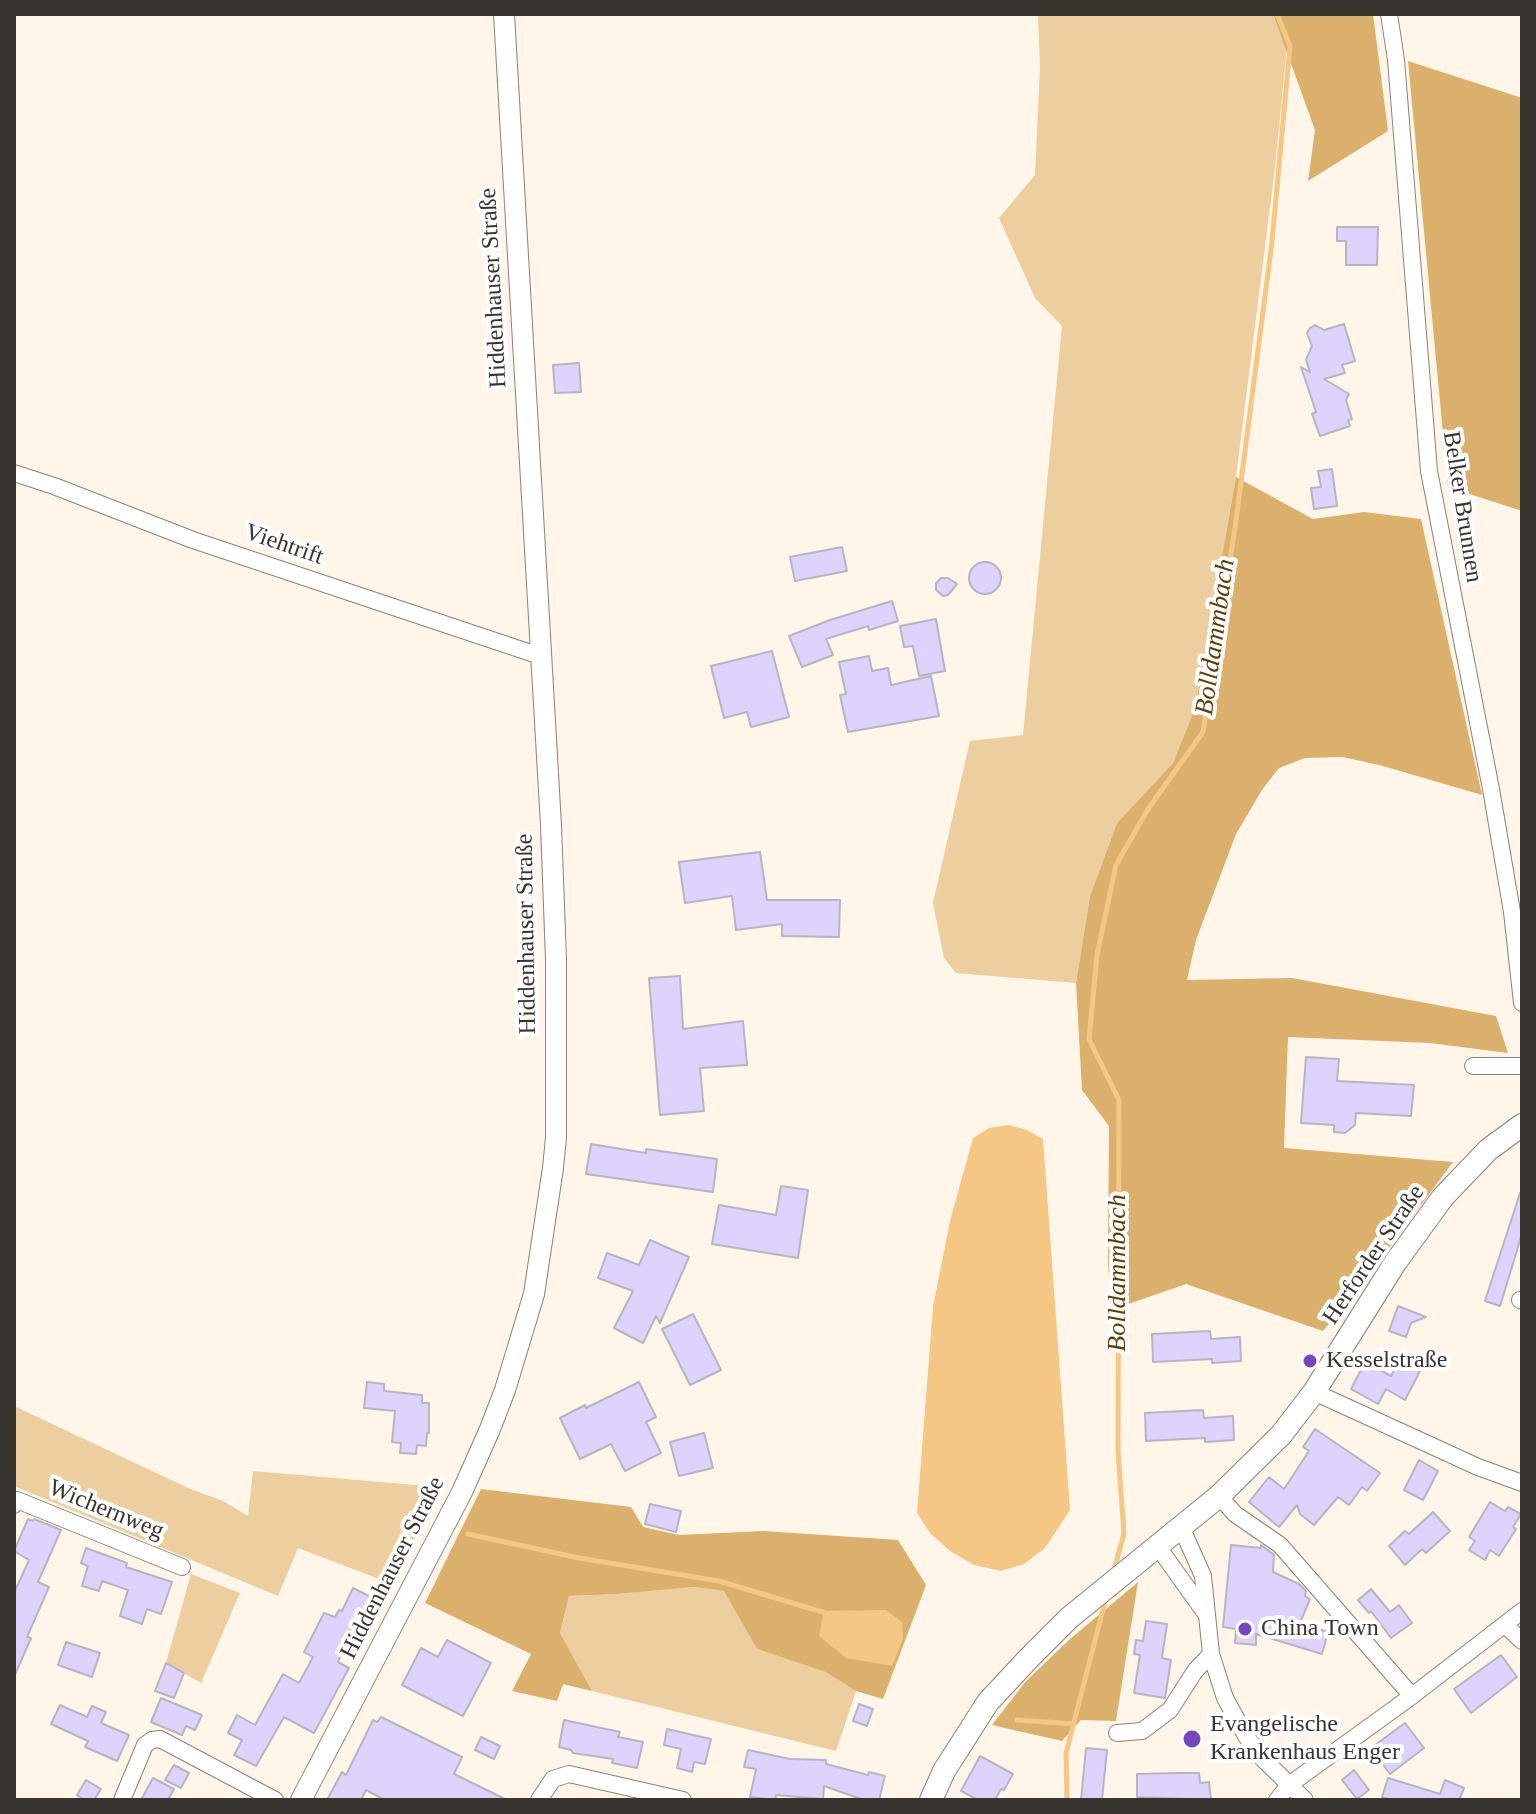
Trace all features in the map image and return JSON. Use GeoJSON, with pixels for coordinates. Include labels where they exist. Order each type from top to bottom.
{"type":"FeatureCollection","features":[{"type":"Feature","properties":{"kind":"main road","name":"Herforder Straße"},"geometry":{"type":"LineString","coordinates":[[931,1800],[944,1771],[988,1702],[1059,1628],[1182,1529],[1281,1435],[1314,1392],[1395,1263],[1443,1197],[1488,1150],[1522,1125]]}},
{"type":"Feature","properties":{"kind":"street","name":"Hiddenhauser Straße"},"geometry":{"type":"LineString","coordinates":[[301,1800],[462,1492],[505,1390],[534,1294],[556,1138],[556,960],[504,14]]}},
{"type":"Feature","properties":{"kind":"street","name":"Belker Brunnen"},"geometry":{"type":"LineString","coordinates":[[1389,14],[1396,60],[1429,471],[1491,789],[1512,912],[1522,1003]]}},
{"type":"Feature","properties":{"kind":"street","name":"Viehtrift"},"geometry":{"type":"LineString","coordinates":[[14,473],[193,540],[540,656]]}},
{"type":"Feature","properties":{"kind":"street"},"geometry":{"type":"LineString","coordinates":[[1473,1066],[1522,1066]]}},
{"type":"Feature","properties":{"kind":"street"},"geometry":{"type":"LineString","coordinates":[[1314,1392],[1478,1467],[1522,1483]]}},
{"type":"Feature","properties":{"kind":"street"},"geometry":{"type":"LineString","coordinates":[[1219,1496],[1235,1514],[1280,1545],[1412,1696]]}},
{"type":"Feature","properties":{"kind":"street","name":"Wichernweg"},"geometry":{"type":"LineString","coordinates":[[14,1505],[17,1500],[182,1567]]}},
{"type":"Feature","properties":{"kind":"street"},"geometry":{"type":"LineString","coordinates":[[1182,1529],[1203,1576],[1211,1654],[1225,1698],[1263,1759],[1305,1800]]}},
{"type":"Feature","properties":{"kind":"street"},"geometry":{"type":"LineString","coordinates":[[1151,1552],[1207,1615]]}},
{"type":"Feature","properties":{"kind":"street"},"geometry":{"type":"LineString","coordinates":[[1277,1800],[1289,1785],[1522,1611]]}},
{"type":"Feature","properties":{"kind":"street"},"geometry":{"type":"LineString","coordinates":[[1505,1625],[1522,1641]]}},
{"type":"Feature","properties":{"kind":"street"},"geometry":{"type":"LineString","coordinates":[[1117,1733],[1142,1731],[1170,1710],[1195,1671],[1211,1654]]}},
{"type":"Feature","properties":{"kind":"street"},"geometry":{"type":"LineString","coordinates":[[122,1800],[145,1745],[160,1739],[275,1800]]}},
{"type":"Feature","properties":{"kind":"street"},"geometry":{"type":"LineString","coordinates":[[539,1800],[553,1779],[569,1774],[683,1800]]}},
{"type":"Feature","properties":{"kind":"shaded area"},"geometry":{"type":"Polygon","coordinates":[[[1038,14],[1273,14],[1287,48],[1236,477],[1195,708],[1173,763],[1117,823],[1090,896],[1076,983],[956,973],[944,958],[933,903],[970,741],[1023,735],[1062,326],[1035,298],[999,218],[1035,175],[1040,67],[1038,14]]]}},
{"type":"Feature","properties":{"kind":"shaded area"},"geometry":{"type":"Polygon","coordinates":[[[1273,14],[1373,14],[1388,131],[1308,181],[1315,130],[1273,14]]]}},
{"type":"Feature","properties":{"kind":"shaded area"},"geometry":{"type":"Polygon","coordinates":[[[1408,61],[1522,98],[1522,511],[1448,487],[1408,61]]]}},
{"type":"Feature","properties":{"kind":"shaded area"},"geometry":{"type":"Polygon","coordinates":[[[1236,477],[1313,519],[1364,512],[1421,519],[1482,795],[1343,757],[1305,758],[1279,768],[1236,834],[1196,940],[1187,980],[1292,978],[1496,1016],[1508,1053],[1430,1043],[1288,1037],[1284,1148],[1453,1162],[1323,1331],[1186,1284],[1111,1310],[1108,1262],[1109,1126],[1082,1090],[1076,983],[1090,896],[1117,823],[1173,763],[1195,708],[1236,477]]]}},
{"type":"Feature","properties":{"kind":"shaded area"},"geometry":{"type":"Polygon","coordinates":[[[1009,1125],[1043,1139],[1070,1510],[1045,1548],[1024,1564],[1001,1571],[974,1565],[950,1551],[930,1533],[917,1513],[933,1307],[950,1221],[973,1138],[989,1128],[1009,1125]]]}},
{"type":"Feature","properties":{"kind":"shaded area"},"geometry":{"type":"Polygon","coordinates":[[[14,1406],[188,1488],[223,1501],[248,1516],[253,1471],[438,1487],[395,1585],[298,1548],[278,1596],[14,1486],[14,1406]]]}},
{"type":"Feature","properties":{"kind":"shaded area"},"geometry":{"type":"Polygon","coordinates":[[[481,1489],[631,1507],[643,1527],[679,1535],[763,1531],[898,1540],[926,1585],[883,1699],[856,1691],[826,1672],[757,1649],[724,1591],[695,1587],[569,1596],[560,1633],[592,1691],[563,1684],[557,1701],[512,1691],[531,1654],[425,1603],[481,1489]]]}},
{"type":"Feature","properties":{"kind":"shaded area"},"geometry":{"type":"Polygon","coordinates":[[[191,1574],[240,1593],[201,1683],[166,1663],[191,1574]]]}},
{"type":"Feature","properties":{"kind":"shaded area"},"geometry":{"type":"Polygon","coordinates":[[[1138,1582],[1116,1721],[1081,1720],[1062,1741],[992,1725],[1026,1681],[1138,1582]]]}},
{"type":"Feature","properties":{"kind":"shaded area"},"geometry":{"type":"Polygon","coordinates":[[[695,1587],[725,1591],[757,1649],[827,1672],[856,1691],[836,1751],[592,1691],[560,1633],[569,1596],[695,1587]]]}},
{"type":"Feature","properties":{"kind":"shaded area"},"geometry":{"type":"Polygon","coordinates":[[[886,1610],[902,1622],[903,1639],[892,1666],[846,1658],[819,1636],[824,1611],[886,1610]]]}},
{"type":"Feature","properties":{"kind":"building"},"geometry":{"type":"Polygon","coordinates":[[[1337,227],[1378,227],[1377,265],[1346,265],[1346,241],[1337,241],[1337,227]]]}},
{"type":"Feature","properties":{"kind":"building"},"geometry":{"type":"Polygon","coordinates":[[[1344,324],[1355,361],[1342,365],[1345,373],[1324,379],[1349,394],[1346,400],[1352,419],[1348,420],[1350,426],[1320,436],[1312,414],[1316,412],[1301,367],[1310,372],[1306,360],[1312,346],[1307,333],[1315,325],[1324,330],[1344,324]]]}},
{"type":"Feature","properties":{"kind":"building"},"geometry":{"type":"Polygon","coordinates":[[[579,363],[581,392],[555,393],[553,365],[579,363]]]}},
{"type":"Feature","properties":{"kind":"building"},"geometry":{"type":"Polygon","coordinates":[[[1332,469],[1337,506],[1314,509],[1311,488],[1321,487],[1318,471],[1332,469]]]}},
{"type":"Feature","properties":{"kind":"building"},"geometry":{"type":"Polygon","coordinates":[[[842,547],[847,571],[795,581],[790,557],[842,547]]]}},
{"type":"Feature","properties":{"kind":"building"},"geometry":{"type":"Polygon","coordinates":[[[985,562],[996,567],[1001,578],[996,589],[985,594],[974,589],[969,578],[974,567],[985,562]]]}},
{"type":"Feature","properties":{"kind":"building"},"geometry":{"type":"Polygon","coordinates":[[[941,578],[948,578],[957,584],[948,595],[943,596],[936,590],[936,583],[941,578]]]}},
{"type":"Feature","properties":{"kind":"building"},"geometry":{"type":"Polygon","coordinates":[[[892,601],[898,621],[869,630],[868,626],[826,639],[833,655],[802,667],[789,636],[892,601]]]}},
{"type":"Feature","properties":{"kind":"building"},"geometry":{"type":"Polygon","coordinates":[[[936,619],[945,671],[919,676],[913,646],[904,647],[900,626],[936,619]]]}},
{"type":"Feature","properties":{"kind":"building"},"geometry":{"type":"Polygon","coordinates":[[[772,651],[789,717],[751,727],[747,712],[724,718],[711,666],[772,651]]]}},
{"type":"Feature","properties":{"kind":"building"},"geometry":{"type":"Polygon","coordinates":[[[869,656],[872,671],[888,668],[891,685],[931,676],[939,716],[848,732],[840,695],[846,694],[839,662],[869,656]]]}},
{"type":"Feature","properties":{"kind":"building"},"geometry":{"type":"Polygon","coordinates":[[[760,852],[767,900],[840,900],[839,937],[782,936],[782,924],[736,930],[732,896],[685,903],[679,862],[760,852]]]}},
{"type":"Feature","properties":{"kind":"building"},"geometry":{"type":"Polygon","coordinates":[[[680,976],[683,1029],[743,1021],[747,1065],[700,1068],[704,1111],[660,1115],[649,978],[680,976]]]}},
{"type":"Feature","properties":{"kind":"building"},"geometry":{"type":"Polygon","coordinates":[[[1306,1057],[1339,1059],[1337,1081],[1414,1085],[1411,1116],[1356,1113],[1355,1125],[1345,1133],[1334,1132],[1334,1125],[1301,1123],[1306,1057]]]}},
{"type":"Feature","properties":{"kind":"building"},"geometry":{"type":"Polygon","coordinates":[[[591,1144],[646,1153],[646,1149],[717,1159],[713,1192],[586,1174],[591,1144]]]}},
{"type":"Feature","properties":{"kind":"building"},"geometry":{"type":"Polygon","coordinates":[[[781,1186],[808,1190],[798,1258],[712,1244],[719,1205],[776,1215],[781,1186]]]}},
{"type":"Feature","properties":{"kind":"building"},"geometry":{"type":"Polygon","coordinates":[[[1520,1193],[1522,1234],[1500,1306],[1485,1301],[1520,1193]]]}},
{"type":"Feature","properties":{"kind":"building"},"geometry":{"type":"Polygon","coordinates":[[[650,1240],[689,1257],[660,1323],[656,1316],[643,1343],[614,1328],[633,1291],[598,1278],[607,1253],[639,1265],[650,1240]]]}},
{"type":"Feature","properties":{"kind":"building"},"geometry":{"type":"Polygon","coordinates":[[[1398,1306],[1426,1317],[1411,1323],[1406,1337],[1389,1331],[1398,1306]]]}},
{"type":"Feature","properties":{"kind":"building"},"geometry":{"type":"Polygon","coordinates":[[[693,1314],[721,1370],[690,1385],[662,1329],[693,1314]]]}},
{"type":"Feature","properties":{"kind":"building"},"geometry":{"type":"Polygon","coordinates":[[[1210,1331],[1211,1339],[1240,1337],[1241,1361],[1153,1362],[1152,1334],[1210,1331]]]}},
{"type":"Feature","properties":{"kind":"building"},"geometry":{"type":"Polygon","coordinates":[[[1400,1360],[1420,1371],[1405,1400],[1386,1389],[1378,1404],[1351,1389],[1365,1362],[1391,1376],[1400,1360]]]}},
{"type":"Feature","properties":{"kind":"building"},"geometry":{"type":"Polygon","coordinates":[[[367,1382],[384,1384],[384,1391],[422,1395],[422,1403],[429,1403],[426,1446],[417,1445],[416,1454],[400,1453],[401,1443],[392,1442],[395,1411],[364,1408],[367,1382]]]}},
{"type":"Feature","properties":{"kind":"building"},"geometry":{"type":"Polygon","coordinates":[[[639,1382],[656,1417],[646,1422],[661,1453],[625,1471],[611,1444],[580,1459],[560,1418],[639,1382]]]}},
{"type":"Feature","properties":{"kind":"building"},"geometry":{"type":"Polygon","coordinates":[[[1203,1410],[1204,1418],[1233,1416],[1234,1440],[1146,1441],[1145,1413],[1203,1410]]]}},
{"type":"Feature","properties":{"kind":"building"},"geometry":{"type":"Polygon","coordinates":[[[1315,1429],[1380,1473],[1367,1491],[1362,1487],[1349,1505],[1338,1497],[1314,1525],[1300,1514],[1297,1505],[1279,1527],[1249,1502],[1269,1477],[1284,1489],[1309,1451],[1303,1447],[1315,1429]]]}},
{"type":"Feature","properties":{"kind":"building"},"geometry":{"type":"Polygon","coordinates":[[[704,1433],[713,1468],[679,1476],[670,1442],[704,1433]]]}},
{"type":"Feature","properties":{"kind":"building"},"geometry":{"type":"Polygon","coordinates":[[[1419,1460],[1438,1471],[1423,1500],[1404,1490],[1419,1460]]]}},
{"type":"Feature","properties":{"kind":"building"},"geometry":{"type":"Polygon","coordinates":[[[1490,1502],[1505,1511],[1508,1507],[1521,1514],[1513,1527],[1516,1529],[1499,1556],[1490,1550],[1485,1560],[1469,1550],[1475,1541],[1469,1537],[1490,1502]]]}},
{"type":"Feature","properties":{"kind":"building"},"geometry":{"type":"Polygon","coordinates":[[[650,1504],[681,1511],[676,1532],[645,1524],[650,1504]]]}},
{"type":"Feature","properties":{"kind":"building"},"geometry":{"type":"Polygon","coordinates":[[[1433,1512],[1450,1531],[1426,1553],[1422,1549],[1405,1565],[1389,1546],[1405,1531],[1409,1534],[1433,1512]]]}},
{"type":"Feature","properties":{"kind":"building"},"geometry":{"type":"Polygon","coordinates":[[[28,1519],[61,1530],[38,1582],[49,1587],[14,1677],[14,1593],[29,1560],[14,1551],[28,1519]]]}},
{"type":"Feature","properties":{"kind":"building"},"geometry":{"type":"Polygon","coordinates":[[[1231,1545],[1261,1548],[1261,1545],[1274,1555],[1273,1572],[1299,1584],[1306,1591],[1305,1596],[1310,1599],[1300,1623],[1328,1632],[1322,1654],[1256,1634],[1256,1645],[1235,1643],[1236,1629],[1223,1627],[1231,1545]]]}},
{"type":"Feature","properties":{"kind":"building"},"geometry":{"type":"Polygon","coordinates":[[[86,1548],[127,1563],[126,1567],[172,1582],[161,1614],[147,1609],[142,1624],[120,1616],[128,1590],[102,1581],[99,1591],[82,1586],[88,1566],[81,1563],[86,1548]]]}},
{"type":"Feature","properties":{"kind":"building"},"geometry":{"type":"Polygon","coordinates":[[[353,1588],[371,1597],[359,1621],[355,1619],[338,1662],[349,1668],[314,1733],[284,1717],[256,1766],[234,1755],[242,1740],[228,1733],[237,1715],[255,1725],[283,1674],[299,1683],[313,1657],[304,1652],[324,1613],[335,1617],[339,1610],[342,1611],[353,1588]]]}},
{"type":"Feature","properties":{"kind":"building"},"geometry":{"type":"Polygon","coordinates":[[[1371,1589],[1390,1612],[1399,1605],[1412,1623],[1391,1638],[1371,1611],[1369,1613],[1358,1600],[1371,1589]]]}},
{"type":"Feature","properties":{"kind":"building"},"geometry":{"type":"Polygon","coordinates":[[[1146,1621],[1167,1624],[1162,1658],[1171,1660],[1165,1698],[1134,1693],[1140,1655],[1134,1654],[1136,1640],[1143,1641],[1146,1621]]]}},
{"type":"Feature","properties":{"kind":"building"},"geometry":{"type":"Polygon","coordinates":[[[447,1640],[491,1663],[463,1716],[402,1685],[421,1648],[438,1657],[447,1640]]]}},
{"type":"Feature","properties":{"kind":"building"},"geometry":{"type":"Polygon","coordinates":[[[66,1642],[100,1653],[92,1677],[58,1665],[66,1642]]]}},
{"type":"Feature","properties":{"kind":"building"},"geometry":{"type":"Polygon","coordinates":[[[1501,1655],[1517,1677],[1471,1713],[1454,1689],[1501,1655]]]}},
{"type":"Feature","properties":{"kind":"building"},"geometry":{"type":"Polygon","coordinates":[[[166,1663],[184,1673],[174,1698],[155,1691],[166,1663]]]}},
{"type":"Feature","properties":{"kind":"building"},"geometry":{"type":"Polygon","coordinates":[[[161,1698],[202,1715],[195,1730],[186,1726],[182,1735],[151,1722],[161,1698]]]}},
{"type":"Feature","properties":{"kind":"building"},"geometry":{"type":"Polygon","coordinates":[[[859,1704],[873,1709],[867,1726],[853,1721],[859,1704]]]}},
{"type":"Feature","properties":{"kind":"building"},"geometry":{"type":"Polygon","coordinates":[[[60,1705],[87,1717],[92,1706],[106,1712],[101,1723],[129,1735],[117,1761],[85,1747],[88,1741],[51,1724],[60,1705]]]}},
{"type":"Feature","properties":{"kind":"building"},"geometry":{"type":"Polygon","coordinates":[[[381,1717],[462,1757],[454,1774],[507,1800],[385,1800],[366,1790],[361,1800],[327,1800],[342,1772],[346,1775],[373,1720],[377,1722],[381,1717]]]}},
{"type":"Feature","properties":{"kind":"building"},"geometry":{"type":"Polygon","coordinates":[[[564,1720],[620,1732],[618,1737],[643,1742],[637,1768],[612,1763],[613,1759],[573,1753],[559,1747],[564,1720]]]}},
{"type":"Feature","properties":{"kind":"building"},"geometry":{"type":"Polygon","coordinates":[[[1405,1723],[1424,1748],[1390,1774],[1371,1748],[1405,1723]]]}},
{"type":"Feature","properties":{"kind":"building"},"geometry":{"type":"Polygon","coordinates":[[[667,1729],[711,1739],[705,1764],[694,1762],[692,1772],[677,1768],[681,1749],[664,1745],[667,1729]]]}},
{"type":"Feature","properties":{"kind":"building"},"geometry":{"type":"Polygon","coordinates":[[[481,1737],[500,1746],[494,1759],[475,1750],[481,1737]]]}},
{"type":"Feature","properties":{"kind":"building"},"geometry":{"type":"Polygon","coordinates":[[[1086,1748],[1107,1750],[1102,1800],[1081,1800],[1086,1748]]]}},
{"type":"Feature","properties":{"kind":"building"},"geometry":{"type":"Polygon","coordinates":[[[748,1750],[790,1759],[826,1760],[826,1764],[868,1775],[869,1772],[885,1776],[879,1800],[864,1800],[824,1786],[823,1799],[776,1795],[775,1800],[750,1797],[756,1769],[744,1767],[748,1750]]]}},
{"type":"Feature","properties":{"kind":"building"},"geometry":{"type":"Polygon","coordinates":[[[980,1756],[1013,1774],[995,1800],[978,1800],[961,1791],[980,1756]]]}},
{"type":"Feature","properties":{"kind":"building"},"geometry":{"type":"Polygon","coordinates":[[[174,1765],[189,1773],[181,1788],[165,1780],[174,1765]]]}},
{"type":"Feature","properties":{"kind":"building"},"geometry":{"type":"Polygon","coordinates":[[[1354,1770],[1369,1790],[1357,1799],[1342,1780],[1354,1770]]]}},
{"type":"Feature","properties":{"kind":"building"},"geometry":{"type":"Polygon","coordinates":[[[1199,1773],[1200,1783],[1209,1782],[1211,1800],[1137,1797],[1137,1774],[1199,1773]]]}},
{"type":"Feature","properties":{"kind":"building"},"geometry":{"type":"Polygon","coordinates":[[[153,1778],[174,1789],[168,1800],[141,1800],[153,1778]]]}},
{"type":"Feature","properties":{"kind":"building"},"geometry":{"type":"Polygon","coordinates":[[[1388,1778],[1440,1794],[1445,1780],[1464,1788],[1459,1800],[1392,1800],[1382,1797],[1388,1778]]]}},
{"type":"Feature","properties":{"kind":"building"},"geometry":{"type":"Polygon","coordinates":[[[86,1780],[101,1789],[94,1800],[84,1800],[77,1795],[86,1780]]]}},
{"type":"Feature","properties":{"kind":"waterway","name":"Bolldammbach"},"geometry":{"type":"LineString","coordinates":[[1113,1573],[1124,1534],[1118,1451],[1119,1100],[1089,1039],[1097,955],[1116,865],[1148,809],[1203,732],[1235,528],[1272,242],[1290,46],[1277,14]]}},
{"type":"Feature","properties":{"kind":"waterway"},"geometry":{"type":"LineString","coordinates":[[468,1534],[579,1558],[719,1581],[829,1614]]}},
{"type":"Feature","properties":{"kind":"waterway","name":"Bolldammbach"},"geometry":{"type":"LineString","coordinates":[[1067,1800],[1066,1753],[1106,1598]]}},
{"type":"Feature","properties":{"kind":"waterway"},"geometry":{"type":"LineString","coordinates":[[1017,1720],[1074,1724]]}},
{"type":"Feature","properties":{"kind":"place","name":"Kesselstraße"},"geometry":{"type":"Point","coordinates":[1310,1361]}},
{"type":"Feature","properties":{"kind":"place","name":"China Town"},"geometry":{"type":"Point","coordinates":[1245,1629]}},
{"type":"Feature","properties":{"kind":"place","name":"Evangelische Krankenhaus Enger"},"geometry":{"type":"Point","coordinates":[1192,1739]}}]}
